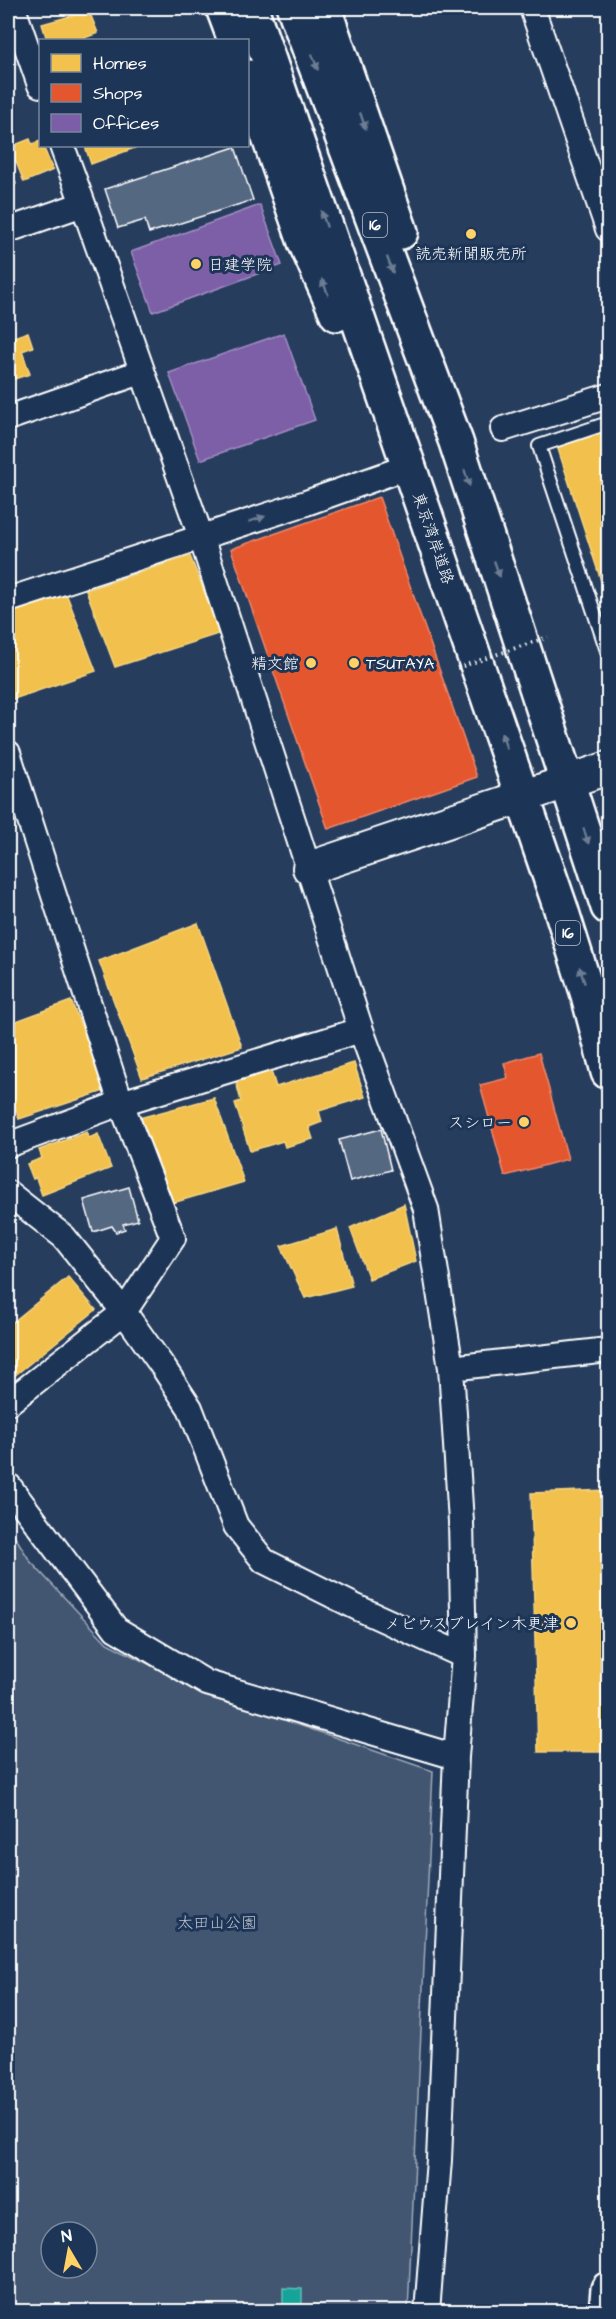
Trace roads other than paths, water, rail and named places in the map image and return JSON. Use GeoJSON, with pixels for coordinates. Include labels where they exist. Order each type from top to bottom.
{"type":"FeatureCollection","features":[{"type":"Feature","properties":{"kind":"highway"},"geometry":{"type":"LineString","coordinates":[[223,8],[235,39]]}},
{"type":"Feature","properties":{"kind":"highway","name":"東京湾岸道路"},"geometry":{"type":"LineString","coordinates":[[251,8],[522,797],[588,995],[609,1072]]}},
{"type":"Feature","properties":{"kind":"highway","name":"16"},"geometry":{"type":"LineString","coordinates":[[294,8],[456,442],[609,907]]}},
{"type":"Feature","properties":{"kind":"highway","name":"16"},"geometry":{"type":"LineString","coordinates":[[324,8],[416,274],[456,442]]}},
{"type":"Feature","properties":{"kind":"highway","name":"16"},"geometry":{"type":"LineString","coordinates":[[249,80],[305,242],[334,309],[392,413]]}},
{"type":"Feature","properties":{"kind":"highway"},"geometry":{"type":"LineString","coordinates":[[606,2312],[609,2289]]}},
{"type":"Feature","properties":{"kind":"street"},"geometry":{"type":"LineString","coordinates":[[13,8],[39,82]]}},
{"type":"Feature","properties":{"kind":"street"},"geometry":{"type":"LineString","coordinates":[[532,8],[609,229]]}},
{"type":"Feature","properties":{"kind":"street"},"geometry":{"type":"LineString","coordinates":[[62,147],[201,537],[361,1030],[426,1209],[451,1368],[461,1522],[464,1656],[456,1757],[439,2160],[428,2312]]}},
{"type":"Feature","properties":{"kind":"street"},"geometry":{"type":"LineString","coordinates":[[8,230],[83,204]]}},
{"type":"Feature","properties":{"kind":"street"},"geometry":{"type":"LineString","coordinates":[[8,418],[141,372]]}},
{"type":"Feature","properties":{"kind":"street"},"geometry":{"type":"LineString","coordinates":[[503,429],[609,396]]}},
{"type":"Feature","properties":{"kind":"street"},"geometry":{"type":"LineString","coordinates":[[8,600],[410,466]]}},
{"type":"Feature","properties":{"kind":"street"},"geometry":{"type":"LineString","coordinates":[[8,753],[121,1103],[173,1238],[124,1312],[8,1403]]}},
{"type":"Feature","properties":{"kind":"street"},"geometry":{"type":"LineString","coordinates":[[309,868],[609,768]]}},
{"type":"Feature","properties":{"kind":"street"},"geometry":{"type":"LineString","coordinates":[[8,1145],[121,1103],[361,1030]]}},
{"type":"Feature","properties":{"kind":"street"},"geometry":{"type":"LineString","coordinates":[[8,1193],[64,1238],[124,1312],[190,1408],[236,1526],[264,1561],[356,1607],[464,1656]]}},
{"type":"Feature","properties":{"kind":"street"},"geometry":{"type":"LineString","coordinates":[[451,1368],[609,1350]]}},
{"type":"Feature","properties":{"kind":"street"},"geometry":{"type":"LineString","coordinates":[[8,1485],[116,1629],[207,1683],[456,1757]]}},
{"type":"Feature","properties":{"kind":"lane"},"geometry":{"type":"LineString","coordinates":[[609,423],[539,446],[609,654]]}},
{"type":"Feature","properties":{"kind":"place","name":"読売新聞販売所"},"geometry":{"type":"Point","coordinates":[471,234]}},
{"type":"Feature","properties":{"kind":"place","name":"日建学院"},"geometry":{"type":"Point","coordinates":[196,264]}},
{"type":"Feature","properties":{"kind":"place","name":"精文館"},"geometry":{"type":"Point","coordinates":[311,663]}},
{"type":"Feature","properties":{"kind":"place","name":"TSUTAYA"},"geometry":{"type":"Point","coordinates":[354,663]}},
{"type":"Feature","properties":{"kind":"place","name":"スシロー"},"geometry":{"type":"Point","coordinates":[524,1122]}},
{"type":"Feature","properties":{"kind":"place","name":"メビウスブレイン木更津"},"geometry":{"type":"Point","coordinates":[571,1623]}},
{"type":"Feature","properties":{"kind":"park label","name":"太田山公園"},"geometry":{"type":"Point","coordinates":[217,1922]}}]}
